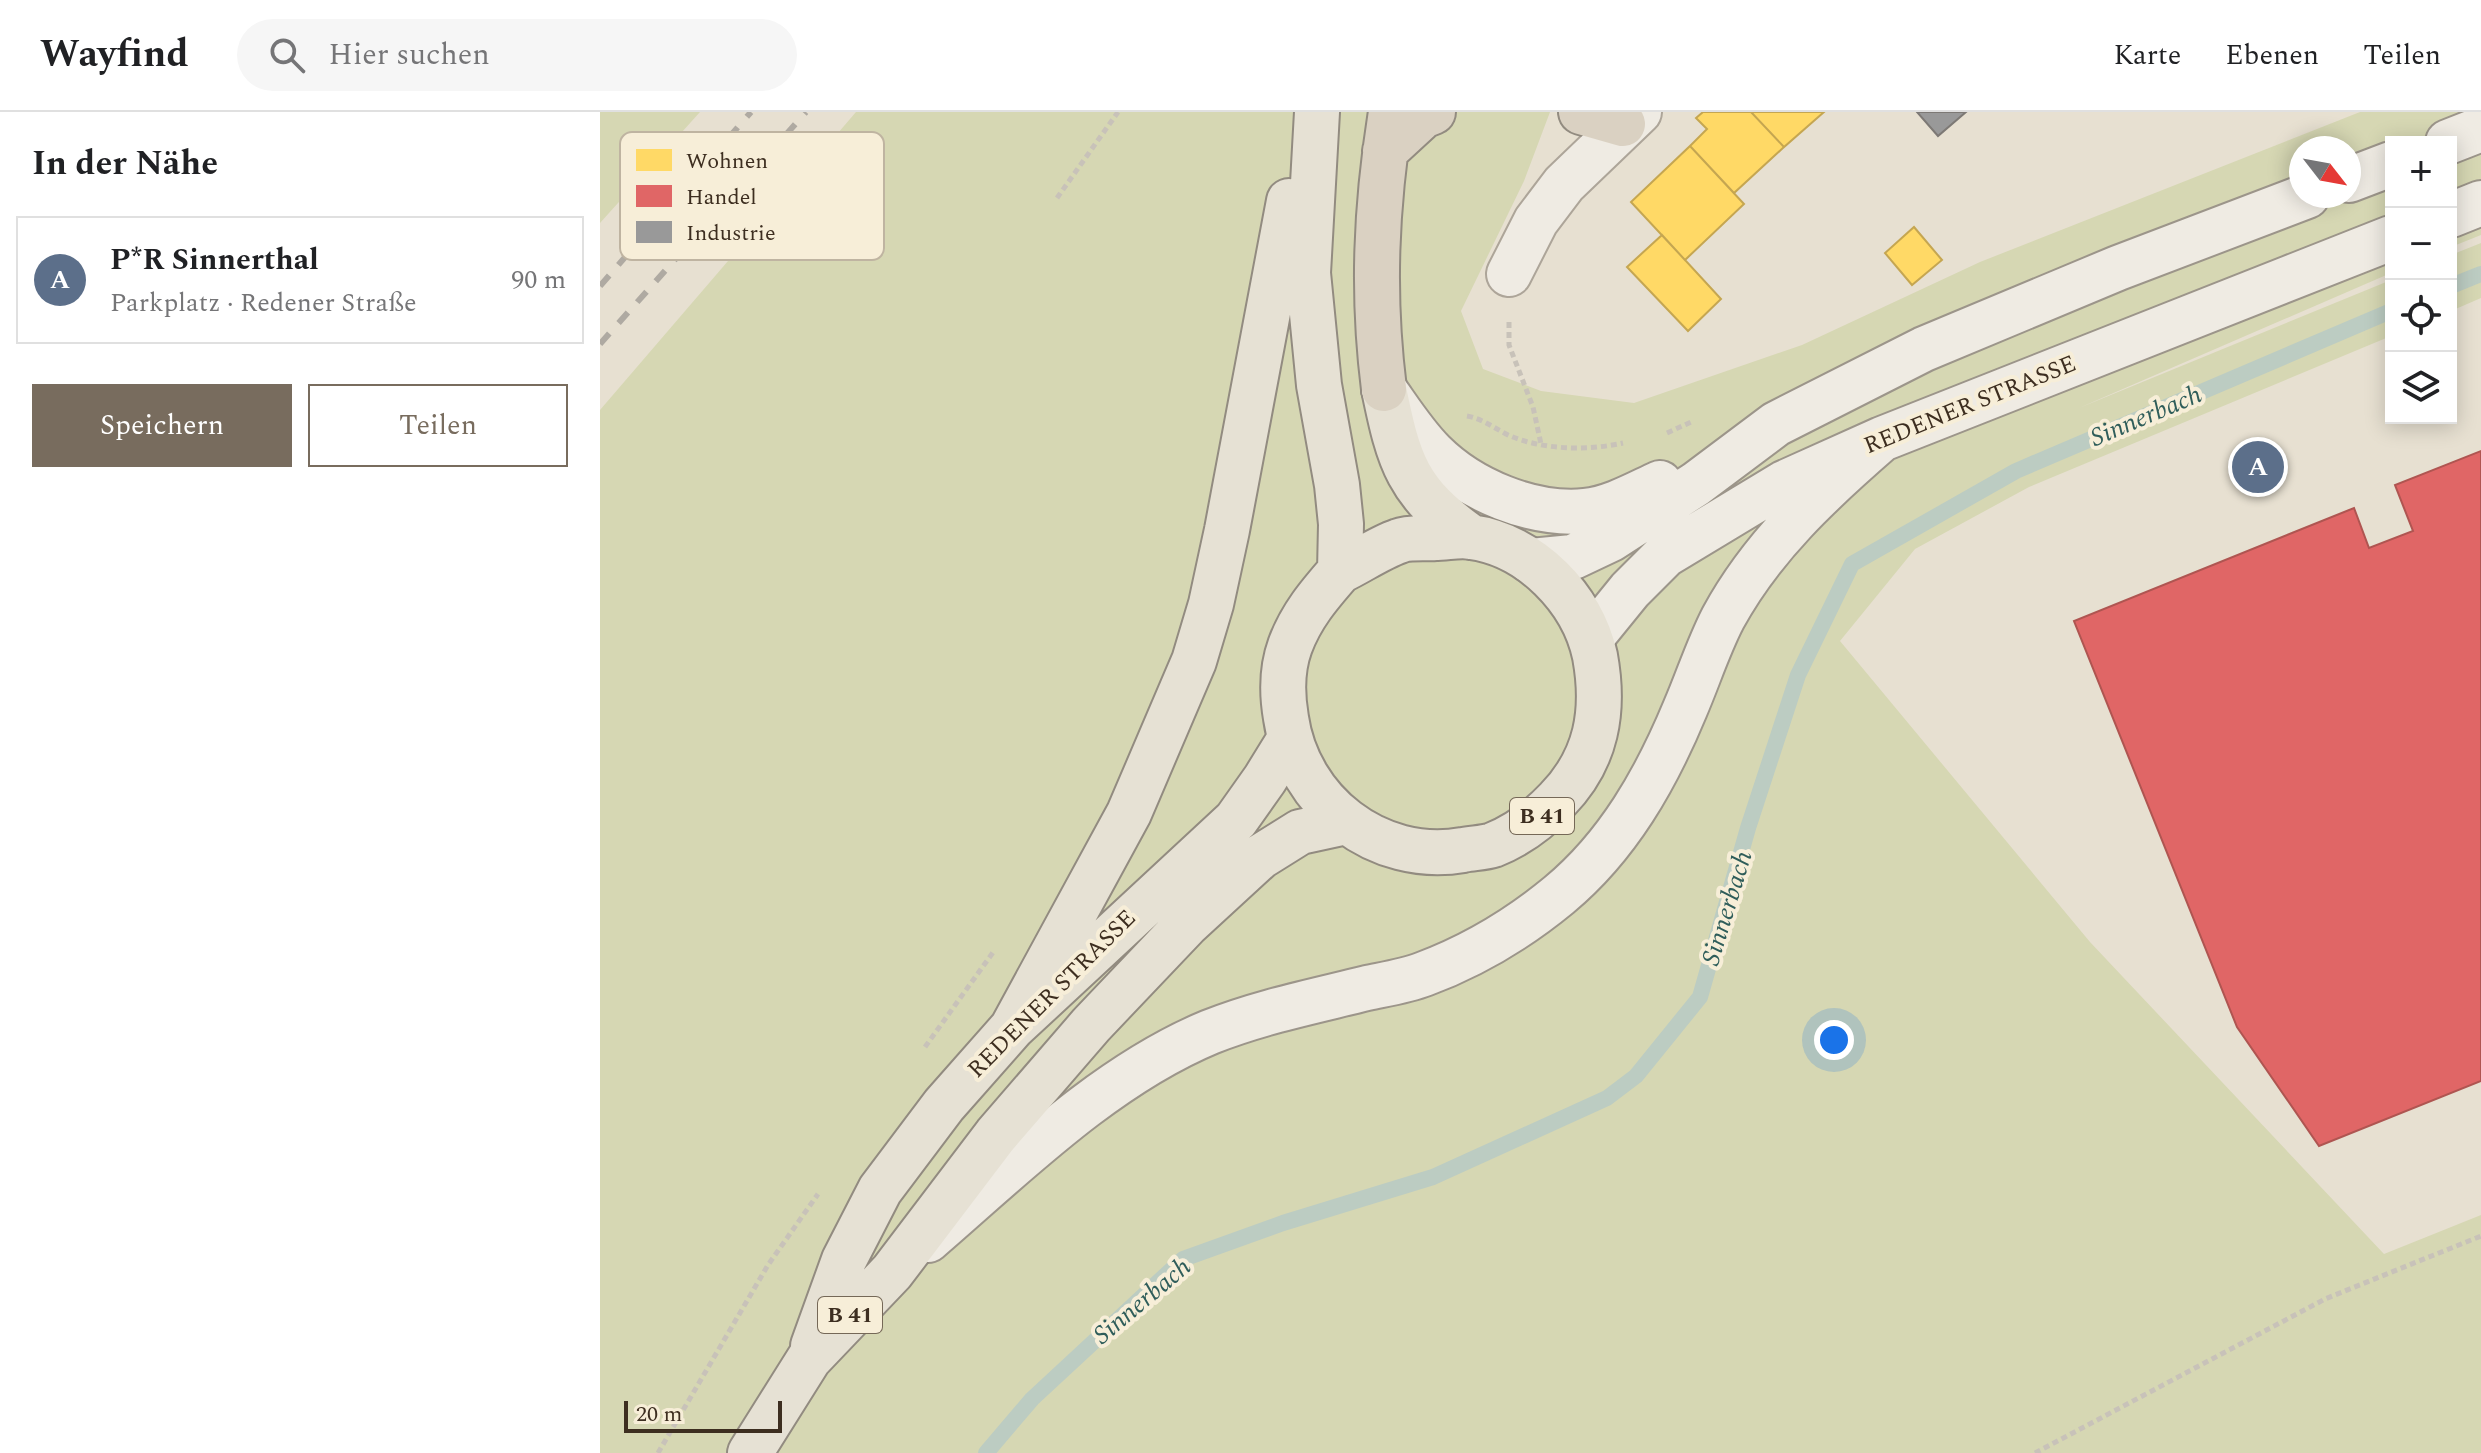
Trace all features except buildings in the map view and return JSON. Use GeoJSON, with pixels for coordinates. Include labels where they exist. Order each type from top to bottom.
{"type":"FeatureCollection","features":[{"type":"Feature","properties":{"kind":"highway"},"geometry":{"type":"LineString","coordinates":[[1388,131],[1433,112]]}},
{"type":"Feature","properties":{"kind":"highway"},"geometry":{"type":"LineString","coordinates":[[1581,112],[1631,118]]}},
{"type":"Feature","properties":{"kind":"highway","name":"B 41"},"geometry":{"type":"LineString","coordinates":[[1384,389],[1376,291],[1377,226],[1388,131]]}},
{"type":"Feature","properties":{"kind":"main road","name":"B 41"},"geometry":{"type":"LineString","coordinates":[[1012,1028],[1129,813],[1194,661],[1211,604],[1230,517],[1306,112]]}},
{"type":"Feature","properties":{"kind":"main road"},"geometry":{"type":"LineString","coordinates":[[1317,112],[1308,273],[1319,385],[1337,485],[1341,524],[1340,571]]}},
{"type":"Feature","properties":{"kind":"main road"},"geometry":{"type":"LineString","coordinates":[[1509,274],[1536,221],[1564,184],[1631,118]]}},
{"type":"Feature","properties":{"kind":"main road"},"geometry":{"type":"LineString","coordinates":[[2457,138],[2481,129]]}},
{"type":"Feature","properties":{"kind":"main road"},"geometry":{"type":"LineString","coordinates":[[2361,175],[2385,166]]}},
{"type":"Feature","properties":{"kind":"main road"},"geometry":{"type":"LineString","coordinates":[[1384,389],[1433,454],[1489,492],[1522,504],[1585,511],[1622,501],[1924,349],[2118,268],[2289,203]]}},
{"type":"Feature","properties":{"kind":"main road"},"geometry":{"type":"LineString","coordinates":[[2457,213],[2481,203]]}},
{"type":"Feature","properties":{"kind":"main road","name":"REDENER STRASSE"},"geometry":{"type":"LineString","coordinates":[[1591,638],[1630,590],[1665,555],[1784,483],[1882,439],[2385,240]]}},
{"type":"Feature","properties":{"kind":"main road","name":"B 41"},"geometry":{"type":"LineString","coordinates":[[1384,389],[1394,439],[1420,493],[1443,517],[1471,537]]}},
{"type":"Feature","properties":{"kind":"main road"},"geometry":{"type":"LineString","coordinates":[[1531,561],[1573,557],[1611,539],[1696,484],[1776,424]]}},
{"type":"Feature","properties":{"kind":"main road"},"geometry":{"type":"LineString","coordinates":[[892,1272],[1051,1135],[1127,1076],[1210,1032],[1303,1004],[1423,975],[1501,937],[1556,897],[1589,869],[1613,842],[1636,806],[1684,713],[1722,620],[1741,589],[1771,548],[1816,497],[1882,439]]}},
{"type":"Feature","properties":{"kind":"main road","name":"B 41"},"geometry":{"type":"LineString","coordinates":[[1471,537],[1502,546],[1531,561],[1556,583],[1576,608],[1591,638],[1601,687],[1595,738],[1572,784],[1537,821],[1492,845],[1442,854],[1392,846],[1346,822],[1321,799],[1302,771],[1289,740],[1282,694],[1289,648],[1309,606],[1340,571],[1401,540],[1471,537]]}},
{"type":"Feature","properties":{"kind":"main road","name":"REDENER STRASSE"},"geometry":{"type":"LineString","coordinates":[[809,1359],[844,1260],[880,1190],[944,1105],[1012,1028],[1236,820],[1289,740]]}},
{"type":"Feature","properties":{"kind":"main road","name":"REDENER STRASSE"},"geometry":{"type":"LineString","coordinates":[[750,1453],[809,1359],[892,1272],[996,1135],[1091,1025],[1187,924],[1260,857],[1300,832],[1346,822]]}},
{"type":"Feature","properties":{"kind":"path"},"geometry":{"type":"LineString","coordinates":[[1057,198],[1118,112]]}},
{"type":"Feature","properties":{"kind":"path"},"geometry":{"type":"LineString","coordinates":[[1509,274],[1509,345],[1533,407],[1541,444]]}},
{"type":"Feature","properties":{"kind":"path"},"geometry":{"type":"LineString","coordinates":[[1433,454],[1464,416],[1478,418],[1510,436],[1541,444],[1595,450],[1624,443]]}},
{"type":"Feature","properties":{"kind":"path"},"geometry":{"type":"LineString","coordinates":[[1654,436],[1697,420]]}},
{"type":"Feature","properties":{"kind":"path"},"geometry":{"type":"LineString","coordinates":[[923,1050],[995,949]]}},
{"type":"Feature","properties":{"kind":"path"},"geometry":{"type":"LineString","coordinates":[[658,1453],[768,1265],[822,1189]]}},
{"type":"Feature","properties":{"kind":"path"},"geometry":{"type":"LineString","coordinates":[[2035,1453],[2325,1299],[2481,1236]]}},
{"type":"Feature","properties":{"kind":"green space"},"geometry":{"type":"Polygon","coordinates":[[[600,112],[700,112],[682,132],[620,132],[620,201],[600,223],[600,112]]]}},
{"type":"Feature","properties":{"kind":"green space"},"geometry":{"type":"Polygon","coordinates":[[[856,112],[1550,112],[1524,181],[1461,311],[1483,369],[1541,391],[1634,403],[1802,345],[1980,262],[2289,140],[2289,208],[2361,208],[2361,136],[2299,136],[2360,112],[2481,112],[2481,235],[2457,245],[2457,136],[2385,136],[2385,276],[2079,408],[2385,282],[2385,339],[2029,487],[1915,549],[1840,641],[2090,942],[2384,1254],[2481,1215],[2481,1453],[600,1453],[600,410],[729,260],[884,260],[884,132],[839,132],[856,112]]]}},
{"type":"Feature","properties":{"kind":"green space"},"geometry":{"type":"Polygon","coordinates":[[[2481,243],[2481,298],[2457,308],[2457,280],[2457,253],[2481,243]]]}},
{"type":"Feature","properties":{"kind":"waterway","name":"Sinnerbach"},"geometry":{"type":"LineString","coordinates":[[2457,284],[2481,274]]}},
{"type":"Feature","properties":{"kind":"waterway","name":"Sinnerbach"},"geometry":{"type":"LineString","coordinates":[[986,1453],[1032,1399],[1183,1259],[1283,1223],[1433,1177],[1607,1098],[1636,1076],[1700,997],[1748,828],[1798,675],[1852,564],[2016,471],[2385,314]]}},
{"type":"Feature","properties":{"kind":"railway"},"geometry":{"type":"LineString","coordinates":[[734,132],[751,112]]}},
{"type":"Feature","properties":{"kind":"railway"},"geometry":{"type":"LineString","coordinates":[[788,132],[806,112]]}},
{"type":"Feature","properties":{"kind":"railway"},"geometry":{"type":"LineString","coordinates":[[600,286],[623,260]]}},
{"type":"Feature","properties":{"kind":"railway"},"geometry":{"type":"LineString","coordinates":[[600,344],[675,260]]}},
{"type":"Feature","properties":{"kind":"place","name":"P*R Sinnerthal"},"geometry":{"type":"Point","coordinates":[2258,467]}}]}
